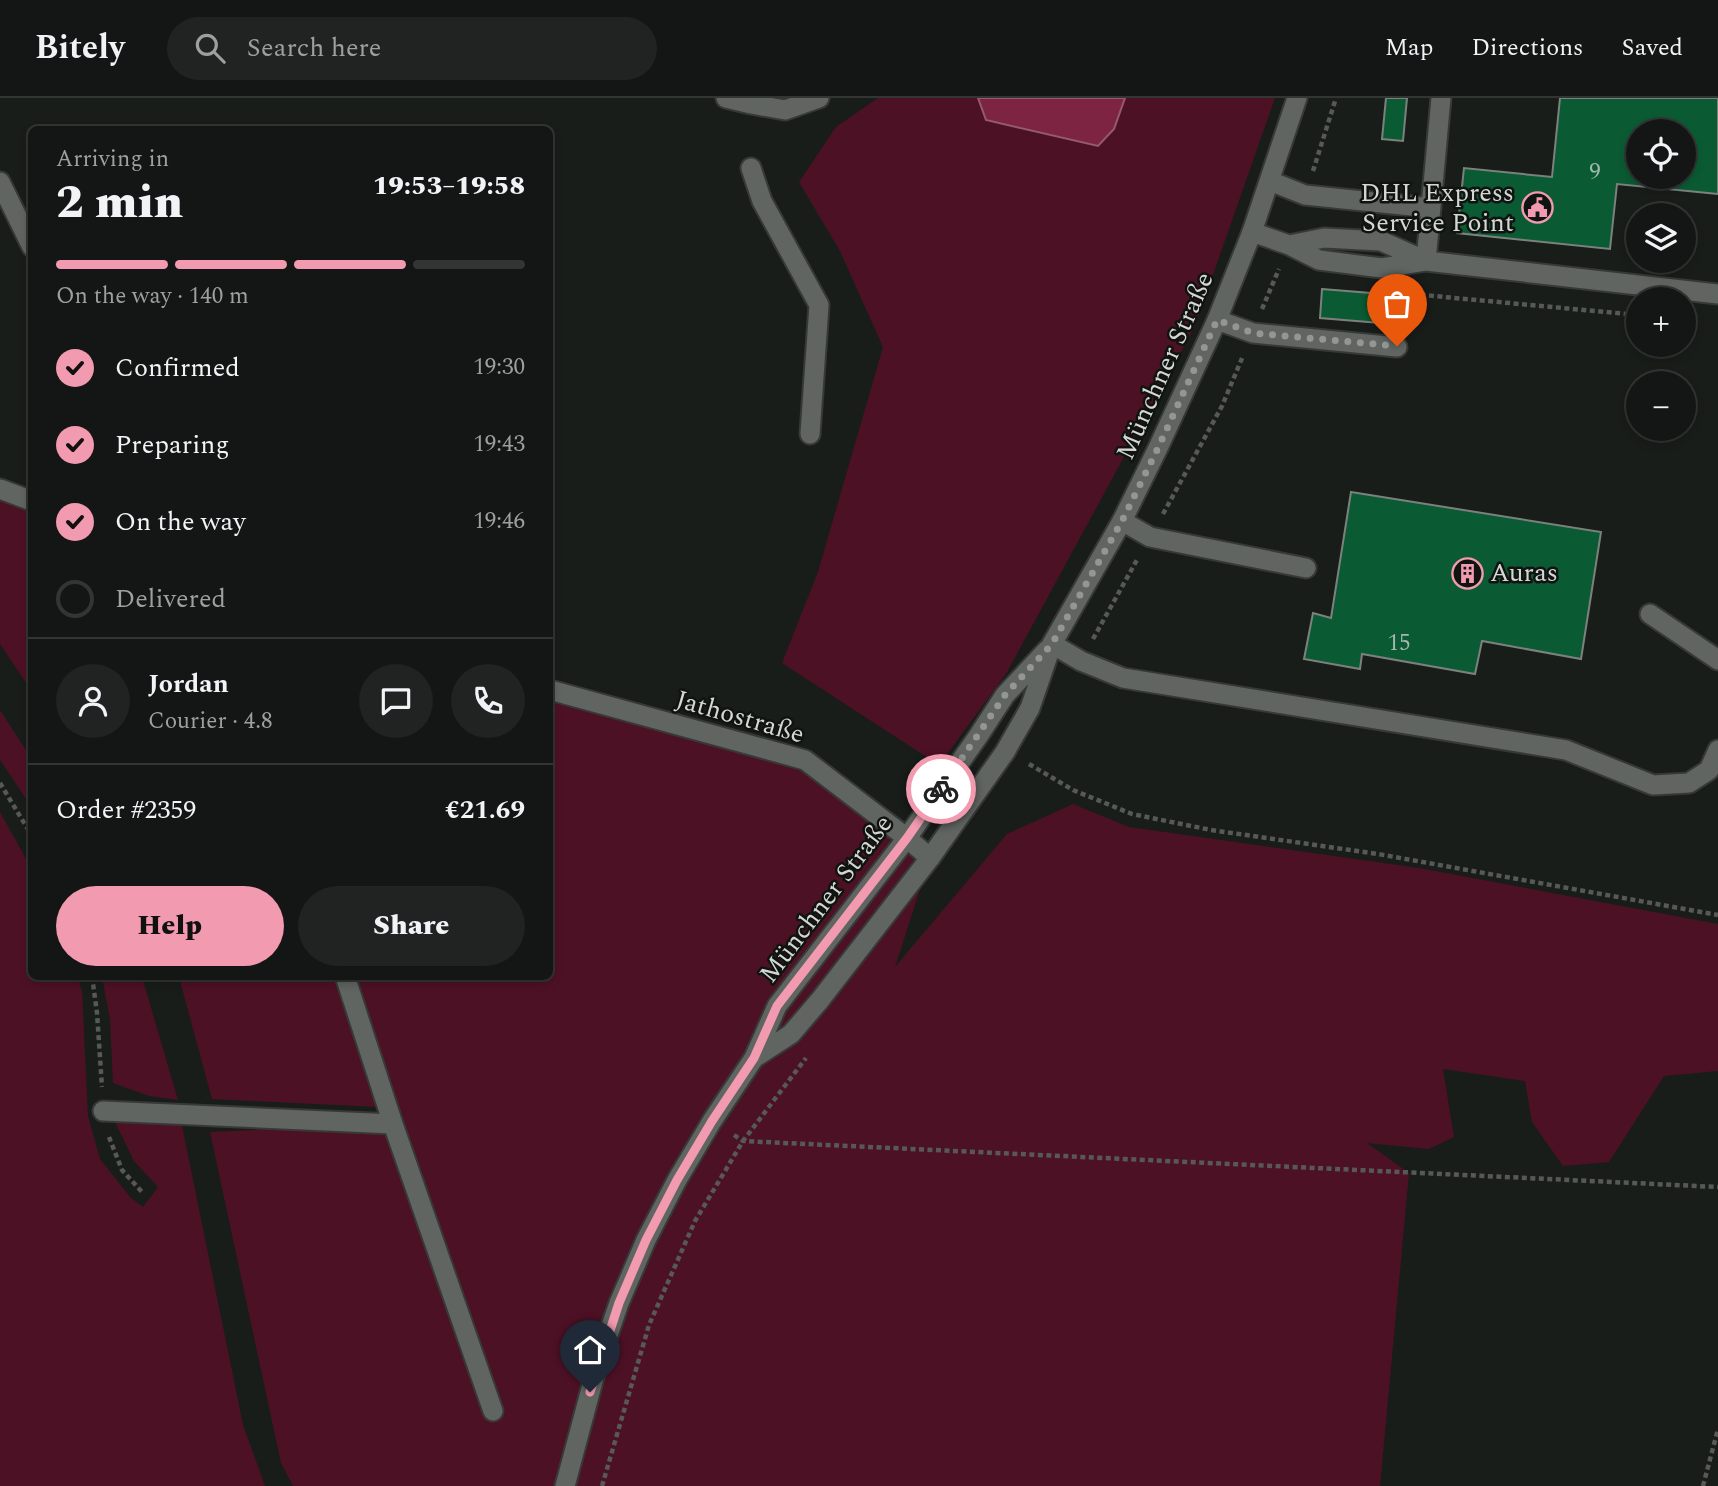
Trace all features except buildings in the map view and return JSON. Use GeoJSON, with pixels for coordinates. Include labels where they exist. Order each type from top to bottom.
{"type":"FeatureCollection","features":[{"type":"Feature","properties":{"kind":"street"},"geometry":{"type":"LineString","coordinates":[[726,98],[785,110],[819,98]]}},
{"type":"Feature","properties":{"kind":"street","name":"Münchner Straße"},"geometry":{"type":"LineString","coordinates":[[754,1058],[791,1034],[820,1000],[930,858],[1005,752],[1030,708],[1052,644],[1122,521],[1217,320],[1252,232],[1297,98]]}},
{"type":"Feature","properties":{"kind":"street"},"geometry":{"type":"LineString","coordinates":[[1426,261],[1441,98]]}},
{"type":"Feature","properties":{"kind":"street"},"geometry":{"type":"LineString","coordinates":[[751,169],[762,201],[819,305],[810,434]]}},
{"type":"Feature","properties":{"kind":"street"},"geometry":{"type":"LineString","coordinates":[[1270,181],[1305,195],[1431,208]]}},
{"type":"Feature","properties":{"kind":"street"},"geometry":{"type":"LineString","coordinates":[[0,182],[28,239]]}},
{"type":"Feature","properties":{"kind":"street"},"geometry":{"type":"LineString","coordinates":[[1252,232],[1289,245],[1319,260],[1382,268],[1426,261],[1718,294]]}},
{"type":"Feature","properties":{"kind":"street"},"geometry":{"type":"LineString","coordinates":[[1217,320],[1253,333],[1397,346]]}},
{"type":"Feature","properties":{"kind":"street"},"geometry":{"type":"LineString","coordinates":[[0,489],[28,500]]}},
{"type":"Feature","properties":{"kind":"street"},"geometry":{"type":"LineString","coordinates":[[1122,521],[1150,537],[1306,568]]}},
{"type":"Feature","properties":{"kind":"street"},"geometry":{"type":"LineString","coordinates":[[1650,614],[1718,660]]}},
{"type":"Feature","properties":{"kind":"street"},"geometry":{"type":"LineString","coordinates":[[1052,644],[1081,661],[1123,678],[1566,750],[1653,785],[1689,783],[1709,770],[1718,750]]}},
{"type":"Feature","properties":{"kind":"street","name":"Münchner Straße"},"geometry":{"type":"LineString","coordinates":[[565,1486],[596,1370],[619,1303],[646,1240],[712,1121],[754,1058],[777,1006],[907,838],[1005,695],[1052,644]]}},
{"type":"Feature","properties":{"kind":"street","name":"Jathostraße"},"geometry":{"type":"LineString","coordinates":[[553,691],[805,760],[930,858]]}},
{"type":"Feature","properties":{"kind":"street"},"geometry":{"type":"LineString","coordinates":[[346,980],[393,1124],[493,1411]]}},
{"type":"Feature","properties":{"kind":"street"},"geometry":{"type":"LineString","coordinates":[[103,1111],[393,1124]]}},
{"type":"Feature","properties":{"kind":"path"},"geometry":{"type":"LineString","coordinates":[[1412,294],[1626,314]]}},
{"type":"Feature","properties":{"kind":"path"},"geometry":{"type":"LineString","coordinates":[[1005,752],[1073,790],[1132,814],[1211,830],[1378,854],[1718,915]]}},
{"type":"Feature","properties":{"kind":"path"},"geometry":{"type":"LineString","coordinates":[[0,783],[28,829]]}},
{"type":"Feature","properties":{"kind":"path"},"geometry":{"type":"LineString","coordinates":[[712,1121],[743,1141],[1718,1187]]}},
{"type":"Feature","properties":{"kind":"path"},"geometry":{"type":"LineString","coordinates":[[1703,1486],[1718,1429]]}},
{"type":"Feature","properties":{"kind":"shaded area"},"geometry":{"type":"Polygon","coordinates":[[[878,98],[978,98],[987,120],[1114,129],[1125,98],[1275,98],[1195,326],[1006,674],[939,765],[782,663],[818,572],[883,347],[840,251],[799,182],[836,127],[878,98]]]}},
{"type":"Feature","properties":{"kind":"shaded area"},"geometry":{"type":"Polygon","coordinates":[[[978,98],[1125,98],[1114,129],[1098,146],[986,120],[978,98]]]}},
{"type":"Feature","properties":{"kind":"shaded area"},"geometry":{"type":"Polygon","coordinates":[[[0,499],[28,511],[28,686],[0,644],[0,499]]]}},
{"type":"Feature","properties":{"kind":"shaded area"},"geometry":{"type":"Polygon","coordinates":[[[553,691],[805,760],[930,858],[895,967],[1007,834],[1073,804],[1129,827],[1419,868],[1718,924],[1718,1071],[1664,1076],[1609,1162],[1563,1166],[1532,1122],[1525,1081],[1443,1069],[1454,1137],[1429,1149],[1367,1143],[1409,1173],[1380,1486],[293,1486],[281,1463],[210,1132],[393,1124],[346,980],[553,980],[553,691]]]}},
{"type":"Feature","properties":{"kind":"shaded area"},"geometry":{"type":"Polygon","coordinates":[[[0,710],[28,753],[28,802],[0,760],[0,710]]]}},
{"type":"Feature","properties":{"kind":"shaded area"},"geometry":{"type":"Polygon","coordinates":[[[0,812],[28,863],[28,980],[79,980],[82,992],[88,1116],[100,1159],[130,1197],[143,1207],[158,1187],[134,1161],[116,1124],[116,1117],[181,1121],[243,1425],[265,1486],[0,1486],[0,812]]]}},
{"type":"Feature","properties":{"kind":"shaded area"},"geometry":{"type":"Polygon","coordinates":[[[103,980],[143,980],[178,1100],[149,1096],[113,1083],[110,1019],[103,980]]]}},
{"type":"Feature","properties":{"kind":"shaded area"},"geometry":{"type":"Polygon","coordinates":[[[180,980],[336,980],[377,1107],[212,1099],[180,980]]]}},
{"type":"Feature","properties":{"kind":"way so far"},"geometry":{"type":"LineString","coordinates":[[941,789],[1005,695],[1052,644],[1122,521],[1217,320],[1253,333],[1397,346]]}},
{"type":"Feature","properties":{"kind":"place","name":"DHL Express Service Point"},"geometry":{"type":"Point","coordinates":[1537,208]}},
{"type":"Feature","properties":{"kind":"place","name":"Auras"},"geometry":{"type":"Point","coordinates":[1467,573]}},
{"type":"Feature","properties":{"kind":"route"},"geometry":{"type":"LineString","coordinates":[[590,1392],[619,1303],[646,1240],[712,1121],[754,1058],[777,1006],[907,838],[941,789]]}}]}
